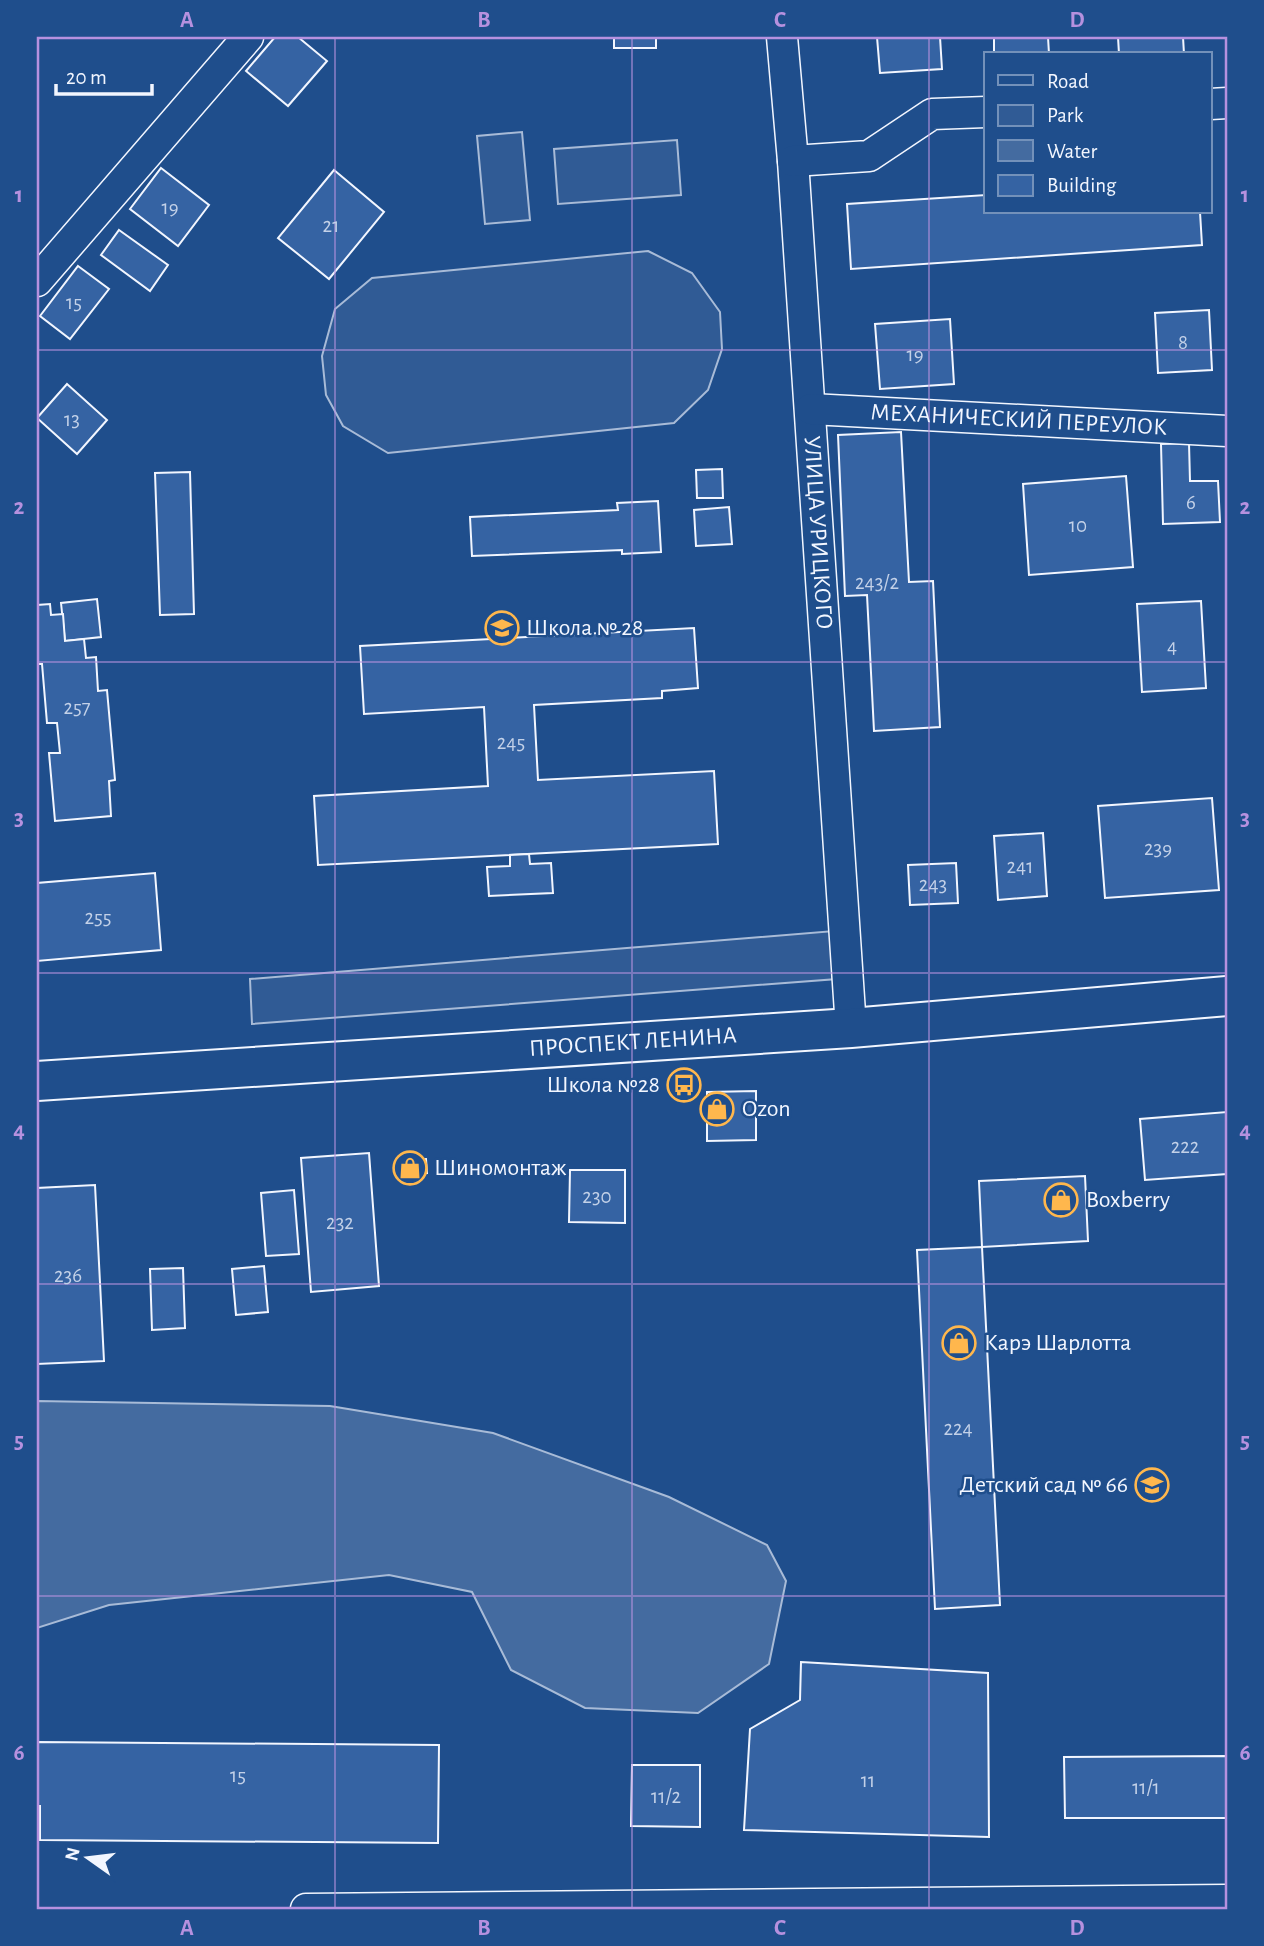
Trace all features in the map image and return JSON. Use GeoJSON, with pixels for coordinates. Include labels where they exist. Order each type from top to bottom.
{"type":"FeatureCollection","features":[{"type":"Feature","properties":{"kind":"main road","name":"ПРОСПЕКТ ЛЕНИНА"},"geometry":{"type":"LineString","coordinates":[[37,1081],[851,1028],[1227,996]]}},
{"type":"Feature","properties":{"kind":"street"},"geometry":{"type":"LineString","coordinates":[[37,281],[248,37]]}},
{"type":"Feature","properties":{"kind":"street","name":"УЛИЦА УРИЦКОГО"},"geometry":{"type":"LineString","coordinates":[[782,37],[811,409],[851,1028]]}},
{"type":"Feature","properties":{"kind":"street"},"geometry":{"type":"LineString","coordinates":[[793,161],[869,156],[932,114],[984,112]]}},
{"type":"Feature","properties":{"kind":"street","name":"МЕХАНИЧЕСКИЙ ПЕРЕУЛОК"},"geometry":{"type":"LineString","coordinates":[[811,409],[1227,430]]}},
{"type":"Feature","properties":{"kind":"street"},"geometry":{"type":"LineString","coordinates":[[306,1909],[1227,1900]]}},
{"type":"Feature","properties":{"kind":"green space"},"geometry":{"type":"Polygon","coordinates":[[[522,132],[530,220],[485,224],[477,136],[522,132]]]}},
{"type":"Feature","properties":{"kind":"green space"},"geometry":{"type":"Polygon","coordinates":[[[677,140],[681,195],[558,204],[554,149],[677,140]]]}},
{"type":"Feature","properties":{"kind":"green space"},"geometry":{"type":"Polygon","coordinates":[[[648,251],[692,273],[720,312],[722,349],[708,390],[674,423],[388,453],[343,426],[326,395],[322,356],[335,309],[372,278],[648,251]]]}},
{"type":"Feature","properties":{"kind":"green space"},"geometry":{"type":"Polygon","coordinates":[[[834,931],[837,979],[252,1024],[250,979],[834,931]]]}},
{"type":"Feature","properties":{"kind":"water"},"geometry":{"type":"Polygon","coordinates":[[[37,1401],[330,1406],[493,1433],[669,1497],[767,1545],[786,1581],[769,1664],[698,1713],[585,1708],[511,1670],[472,1592],[389,1575],[109,1605],[37,1628],[37,1401]]]}},
{"type":"Feature","properties":{"kind":"building"},"geometry":{"type":"Polygon","coordinates":[[[275,37],[298,37],[327,61],[288,106],[246,71],[275,37]]]}},
{"type":"Feature","properties":{"kind":"building"},"geometry":{"type":"Polygon","coordinates":[[[614,37],[656,37],[656,48],[614,48],[614,37]]]}},
{"type":"Feature","properties":{"kind":"building"},"geometry":{"type":"Polygon","coordinates":[[[877,37],[940,37],[942,69],[880,73],[877,37]]]}},
{"type":"Feature","properties":{"kind":"building"},"geometry":{"type":"Polygon","coordinates":[[[994,37],[1048,37],[1049,52],[994,52],[994,37]]]}},
{"type":"Feature","properties":{"kind":"building"},"geometry":{"type":"Polygon","coordinates":[[[1118,37],[1183,37],[1184,52],[1119,52],[1118,37]]]}},
{"type":"Feature","properties":{"kind":"building"},"geometry":{"type":"Polygon","coordinates":[[[161,168],[209,205],[178,246],[130,209],[161,168]]]}},
{"type":"Feature","properties":{"kind":"building"},"geometry":{"type":"Polygon","coordinates":[[[334,170],[384,212],[329,279],[278,238],[334,170]]]}},
{"type":"Feature","properties":{"kind":"building"},"geometry":{"type":"Polygon","coordinates":[[[984,195],[984,214],[1200,214],[1202,245],[851,269],[847,204],[984,195]]]}},
{"type":"Feature","properties":{"kind":"building"},"geometry":{"type":"Polygon","coordinates":[[[119,230],[168,265],[150,291],[101,255],[119,230]]]}},
{"type":"Feature","properties":{"kind":"building"},"geometry":{"type":"Polygon","coordinates":[[[78,266],[109,289],[70,339],[40,316],[78,266]]]}},
{"type":"Feature","properties":{"kind":"building"},"geometry":{"type":"Polygon","coordinates":[[[1209,310],[1212,370],[1158,373],[1155,313],[1209,310]]]}},
{"type":"Feature","properties":{"kind":"building"},"geometry":{"type":"Polygon","coordinates":[[[950,319],[954,384],[880,389],[875,324],[950,319]]]}},
{"type":"Feature","properties":{"kind":"building"},"geometry":{"type":"Polygon","coordinates":[[[67,384],[107,420],[77,454],[37,418],[67,384]]]}},
{"type":"Feature","properties":{"kind":"building"},"geometry":{"type":"Polygon","coordinates":[[[901,432],[909,582],[933,581],[940,727],[874,731],[867,595],[845,596],[838,435],[901,432]]]}},
{"type":"Feature","properties":{"kind":"building"},"geometry":{"type":"Polygon","coordinates":[[[1189,443],[1190,481],[1218,481],[1220,522],[1163,524],[1161,444],[1189,443]]]}},
{"type":"Feature","properties":{"kind":"building"},"geometry":{"type":"Polygon","coordinates":[[[722,469],[723,498],[697,498],[696,470],[722,469]]]}},
{"type":"Feature","properties":{"kind":"building"},"geometry":{"type":"Polygon","coordinates":[[[190,472],[194,614],[160,615],[155,473],[190,472]]]}},
{"type":"Feature","properties":{"kind":"building"},"geometry":{"type":"Polygon","coordinates":[[[1126,476],[1133,567],[1029,575],[1023,484],[1126,476]]]}},
{"type":"Feature","properties":{"kind":"building"},"geometry":{"type":"Polygon","coordinates":[[[658,501],[661,552],[622,554],[622,550],[472,556],[470,517],[618,510],[617,503],[658,501]]]}},
{"type":"Feature","properties":{"kind":"building"},"geometry":{"type":"Polygon","coordinates":[[[729,507],[732,544],[696,546],[694,510],[729,507]]]}},
{"type":"Feature","properties":{"kind":"building"},"geometry":{"type":"Polygon","coordinates":[[[97,599],[101,637],[65,641],[61,603],[97,599]]]}},
{"type":"Feature","properties":{"kind":"building"},"geometry":{"type":"Polygon","coordinates":[[[1201,601],[1206,688],[1142,692],[1137,604],[1201,601]]]}},
{"type":"Feature","properties":{"kind":"building"},"geometry":{"type":"Polygon","coordinates":[[[50,604],[51,615],[63,614],[65,641],[84,639],[86,658],[96,657],[98,691],[107,690],[115,780],[109,781],[111,816],[55,821],[49,753],[60,753],[57,723],[47,723],[42,664],[37,664],[37,605],[50,604]]]}},
{"type":"Feature","properties":{"kind":"building"},"geometry":{"type":"Polygon","coordinates":[[[694,628],[698,688],[662,691],[662,698],[534,705],[538,780],[714,771],[718,844],[318,865],[314,796],[488,786],[484,707],[364,714],[360,646],[694,628]]]}},
{"type":"Feature","properties":{"kind":"building"},"geometry":{"type":"Polygon","coordinates":[[[1212,798],[1219,890],[1105,898],[1098,806],[1212,798]]]}},
{"type":"Feature","properties":{"kind":"building"},"geometry":{"type":"Polygon","coordinates":[[[1043,833],[1047,896],[998,900],[994,836],[1043,833]]]}},
{"type":"Feature","properties":{"kind":"building"},"geometry":{"type":"Polygon","coordinates":[[[529,854],[530,864],[551,863],[553,893],[489,896],[487,867],[510,866],[510,855],[529,854]]]}},
{"type":"Feature","properties":{"kind":"building"},"geometry":{"type":"Polygon","coordinates":[[[956,863],[958,903],[910,905],[908,865],[956,863]]]}},
{"type":"Feature","properties":{"kind":"building"},"geometry":{"type":"Polygon","coordinates":[[[155,873],[161,950],[37,961],[37,883],[155,873]]]}},
{"type":"Feature","properties":{"kind":"building"},"geometry":{"type":"Polygon","coordinates":[[[756,1091],[756,1140],[707,1141],[707,1092],[756,1091]]]}},
{"type":"Feature","properties":{"kind":"building"},"geometry":{"type":"Polygon","coordinates":[[[1227,1112],[1227,1174],[1145,1180],[1140,1119],[1227,1112]]]}},
{"type":"Feature","properties":{"kind":"building"},"geometry":{"type":"Polygon","coordinates":[[[369,1153],[379,1286],[311,1292],[301,1158],[369,1153]]]}},
{"type":"Feature","properties":{"kind":"building"},"geometry":{"type":"Polygon","coordinates":[[[426,1159],[427,1173],[399,1175],[398,1161],[426,1159]]]}},
{"type":"Feature","properties":{"kind":"building"},"geometry":{"type":"Polygon","coordinates":[[[570,1170],[625,1170],[625,1223],[569,1222],[570,1170]]]}},
{"type":"Feature","properties":{"kind":"building"},"geometry":{"type":"Polygon","coordinates":[[[1085,1176],[1088,1241],[982,1247],[979,1181],[1085,1176]]]}},
{"type":"Feature","properties":{"kind":"building"},"geometry":{"type":"Polygon","coordinates":[[[95,1185],[104,1361],[37,1364],[37,1188],[95,1185]]]}},
{"type":"Feature","properties":{"kind":"building"},"geometry":{"type":"Polygon","coordinates":[[[294,1190],[299,1254],[266,1256],[261,1193],[294,1190]]]}},
{"type":"Feature","properties":{"kind":"building"},"geometry":{"type":"Polygon","coordinates":[[[982,1247],[1000,1605],[935,1609],[917,1250],[982,1247]]]}},
{"type":"Feature","properties":{"kind":"building"},"geometry":{"type":"Polygon","coordinates":[[[264,1266],[268,1312],[236,1315],[232,1269],[264,1266]]]}},
{"type":"Feature","properties":{"kind":"building"},"geometry":{"type":"Polygon","coordinates":[[[183,1268],[185,1328],[152,1330],[150,1269],[183,1268]]]}},
{"type":"Feature","properties":{"kind":"building"},"geometry":{"type":"Polygon","coordinates":[[[801,1662],[988,1673],[989,1837],[744,1830],[750,1729],[800,1700],[801,1662]]]}},
{"type":"Feature","properties":{"kind":"building"},"geometry":{"type":"Polygon","coordinates":[[[37,1742],[439,1745],[438,1843],[40,1840],[37,1742]]]}},
{"type":"Feature","properties":{"kind":"building"},"geometry":{"type":"Polygon","coordinates":[[[1227,1756],[1227,1818],[1065,1818],[1064,1757],[1227,1756]]]}},
{"type":"Feature","properties":{"kind":"building"},"geometry":{"type":"Polygon","coordinates":[[[632,1765],[700,1765],[700,1827],[631,1826],[632,1765]]]}},
{"type":"Feature","properties":{"kind":"place","name":"Школа № 28"},"geometry":{"type":"Point","coordinates":[502,628]}},
{"type":"Feature","properties":{"kind":"place","name":"Школа №28"},"geometry":{"type":"Point","coordinates":[684,1085]}},
{"type":"Feature","properties":{"kind":"place","name":"Ozon"},"geometry":{"type":"Point","coordinates":[717,1109]}},
{"type":"Feature","properties":{"kind":"place","name":"Шиномонтаж"},"geometry":{"type":"Point","coordinates":[410,1168]}},
{"type":"Feature","properties":{"kind":"place","name":"Boxberry"},"geometry":{"type":"Point","coordinates":[1061,1200]}},
{"type":"Feature","properties":{"kind":"place","name":"Карэ Шарлотта"},"geometry":{"type":"Point","coordinates":[959,1343]}},
{"type":"Feature","properties":{"kind":"place","name":"Детский сад № 66"},"geometry":{"type":"Point","coordinates":[1152,1485]}}]}
